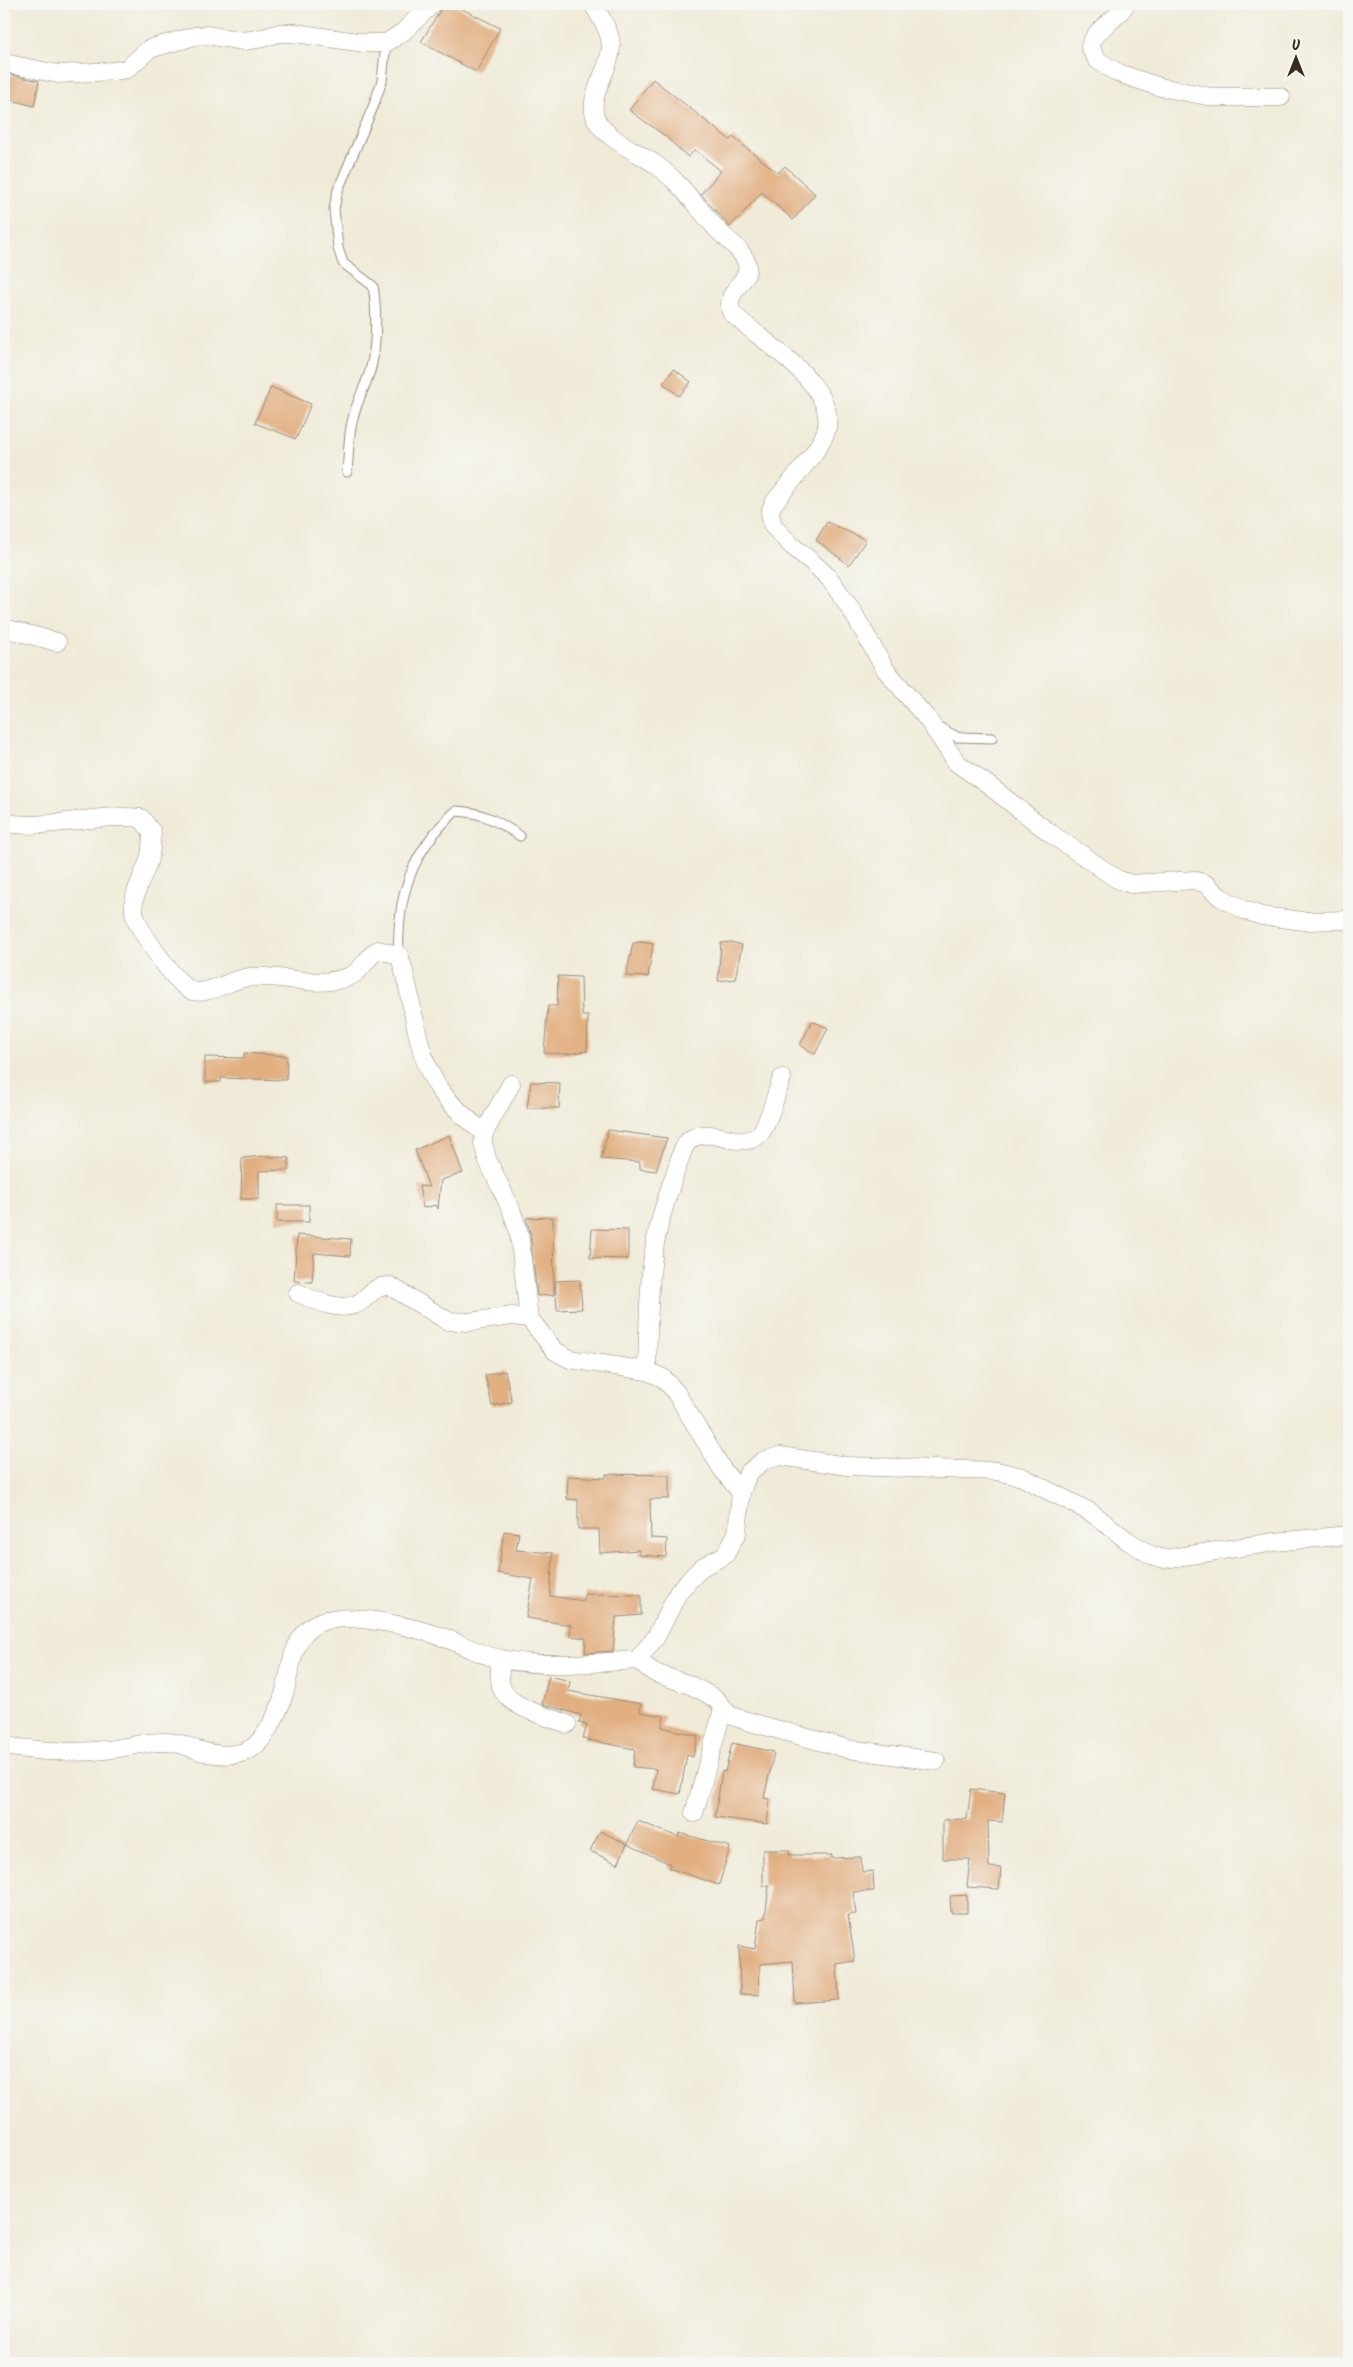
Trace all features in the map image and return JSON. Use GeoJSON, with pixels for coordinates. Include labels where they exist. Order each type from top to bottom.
{"type":"FeatureCollection","features":[{"type":"Feature","properties":{"kind":"street"},"geometry":{"type":"LineString","coordinates":[[4,63],[58,74],[120,70],[127,69],[150,49],[195,36],[206,35],[244,41],[279,33],[295,33],[364,43],[386,43],[403,32],[432,4]]}},
{"type":"Feature","properties":{"kind":"street"},"geometry":{"type":"LineString","coordinates":[[592,4],[608,32],[611,45],[608,64],[593,105],[597,122],[608,133],[674,179],[716,229],[740,252],[746,261],[747,269],[745,277],[731,294],[729,303],[732,312],[802,372],[825,402],[828,410],[829,420],[824,436],[773,504],[770,513],[773,526],[829,578],[851,609],[885,669],[929,721],[957,763],[1050,833],[1116,879],[1131,884],[1194,880],[1206,884],[1220,897],[1244,910],[1262,916],[1304,921],[1349,920]]}},
{"type":"Feature","properties":{"kind":"street"},"geometry":{"type":"LineString","coordinates":[[1126,4],[1100,29],[1093,38],[1090,47],[1097,60],[1118,73],[1185,94],[1212,97],[1281,97]]}},
{"type":"Feature","properties":{"kind":"street"},"geometry":{"type":"LineString","coordinates":[[4,628],[57,642]]}},
{"type":"Feature","properties":{"kind":"street"},"geometry":{"type":"LineString","coordinates":[[4,823],[54,824],[125,817],[141,818],[152,832],[150,856],[143,879],[133,900],[135,917],[159,959],[190,990],[202,992],[237,978],[251,977],[303,982],[336,980],[357,973],[369,955],[378,950],[399,955],[405,973],[420,1043],[428,1068],[440,1090],[459,1111],[484,1133]]}},
{"type":"Feature","properties":{"kind":"street"},"geometry":{"type":"LineString","coordinates":[[647,1371],[652,1264],[661,1215],[683,1152],[689,1140],[699,1135],[710,1134],[742,1141],[754,1139],[762,1131],[782,1078]]}},
{"type":"Feature","properties":{"kind":"street"},"geometry":{"type":"LineString","coordinates":[[510,1084],[484,1133],[482,1143],[486,1159],[512,1209],[519,1233],[529,1318],[555,1351],[570,1359],[647,1371],[663,1378],[675,1391],[722,1468],[741,1493]]}},
{"type":"Feature","properties":{"kind":"street"},"geometry":{"type":"LineString","coordinates":[[298,1294],[326,1304],[355,1305],[370,1291],[382,1286],[390,1286],[448,1321],[469,1322],[512,1316],[529,1318]]}},
{"type":"Feature","properties":{"kind":"street"},"geometry":{"type":"LineString","coordinates":[[637,1660],[656,1636],[679,1591],[702,1567],[725,1555],[737,1532],[741,1493],[748,1474],[763,1461],[780,1456],[847,1466],[997,1471],[1022,1478],[1092,1513],[1128,1540],[1158,1558],[1164,1559],[1275,1542],[1349,1535]]}},
{"type":"Feature","properties":{"kind":"street"},"geometry":{"type":"LineString","coordinates":[[4,1746],[46,1752],[71,1753],[158,1742],[178,1743],[217,1754],[244,1752],[264,1738],[284,1695],[290,1662],[298,1640],[313,1625],[325,1620],[343,1618],[409,1627],[445,1638],[500,1659],[549,1664],[637,1660],[655,1673],[690,1685],[706,1693],[717,1700],[729,1715],[848,1749],[936,1761]]}},
{"type":"Feature","properties":{"kind":"street"},"geometry":{"type":"LineString","coordinates":[[500,1659],[501,1686],[505,1696],[513,1703],[567,1724]]}},
{"type":"Feature","properties":{"kind":"street"},"geometry":{"type":"LineString","coordinates":[[694,1814],[723,1708]]}},
{"type":"Feature","properties":{"kind":"lane"},"geometry":{"type":"LineString","coordinates":[[347,472],[352,421],[359,396],[371,370],[374,341],[374,296],[372,286],[343,263],[338,248],[334,209],[338,190],[382,81],[386,43]]}},
{"type":"Feature","properties":{"kind":"lane"},"geometry":{"type":"LineString","coordinates":[[929,721],[957,737],[992,738]]}},
{"type":"Feature","properties":{"kind":"lane"},"geometry":{"type":"LineString","coordinates":[[399,955],[399,913],[407,884],[417,861],[436,829],[456,811],[472,812],[492,818],[520,836]]}},
{"type":"Feature","properties":{"kind":"building"},"geometry":{"type":"Polygon","coordinates":[[[444,4],[452,4],[500,28],[476,72],[421,42],[444,4]]]}},
{"type":"Feature","properties":{"kind":"building"},"geometry":{"type":"Polygon","coordinates":[[[6,74],[39,81],[34,106],[4,98],[6,74]]]}},
{"type":"Feature","properties":{"kind":"building"},"geometry":{"type":"Polygon","coordinates":[[[653,79],[730,140],[733,137],[778,173],[785,166],[815,194],[793,220],[762,192],[730,227],[701,194],[721,171],[695,150],[688,157],[664,135],[629,110],[653,79]]]}},
{"type":"Feature","properties":{"kind":"building"},"geometry":{"type":"Polygon","coordinates":[[[674,369],[691,382],[679,396],[663,383],[674,369]]]}},
{"type":"Feature","properties":{"kind":"building"},"geometry":{"type":"Polygon","coordinates":[[[271,387],[311,404],[296,439],[255,423],[271,387]]]}},
{"type":"Feature","properties":{"kind":"building"},"geometry":{"type":"Polygon","coordinates":[[[827,522],[866,540],[849,565],[816,540],[827,522]]]}},
{"type":"Feature","properties":{"kind":"building"},"geometry":{"type":"Polygon","coordinates":[[[731,942],[742,945],[735,979],[718,981],[721,943],[731,942]]]}},
{"type":"Feature","properties":{"kind":"building"},"geometry":{"type":"Polygon","coordinates":[[[633,943],[653,944],[648,977],[626,976],[633,943]]]}},
{"type":"Feature","properties":{"kind":"building"},"geometry":{"type":"Polygon","coordinates":[[[558,976],[581,977],[582,1016],[588,1016],[587,1051],[566,1054],[544,1053],[548,1006],[557,1006],[558,976]]]}},
{"type":"Feature","properties":{"kind":"building"},"geometry":{"type":"Polygon","coordinates":[[[812,1021],[828,1028],[815,1054],[800,1045],[812,1021]]]}},
{"type":"Feature","properties":{"kind":"building"},"geometry":{"type":"Polygon","coordinates":[[[244,1053],[287,1056],[286,1080],[221,1078],[221,1082],[205,1082],[205,1057],[244,1058],[244,1053]]]}},
{"type":"Feature","properties":{"kind":"building"},"geometry":{"type":"Polygon","coordinates":[[[531,1082],[560,1083],[559,1108],[527,1108],[531,1082]]]}},
{"type":"Feature","properties":{"kind":"building"},"geometry":{"type":"Polygon","coordinates":[[[608,1130],[667,1138],[656,1171],[640,1169],[640,1162],[601,1159],[608,1130]]]}},
{"type":"Feature","properties":{"kind":"building"},"geometry":{"type":"Polygon","coordinates":[[[449,1135],[463,1173],[441,1180],[438,1209],[436,1205],[423,1208],[419,1186],[429,1187],[415,1150],[449,1135]]]}},
{"type":"Feature","properties":{"kind":"building"},"geometry":{"type":"Polygon","coordinates":[[[264,1156],[289,1158],[289,1170],[259,1171],[259,1199],[241,1199],[242,1158],[264,1156]]]}},
{"type":"Feature","properties":{"kind":"building"},"geometry":{"type":"Polygon","coordinates":[[[277,1205],[309,1205],[309,1222],[277,1222],[277,1205]]]}},
{"type":"Feature","properties":{"kind":"building"},"geometry":{"type":"Polygon","coordinates":[[[553,1217],[554,1295],[537,1296],[530,1232],[526,1218],[553,1217]]]}},
{"type":"Feature","properties":{"kind":"building"},"geometry":{"type":"Polygon","coordinates":[[[592,1229],[628,1230],[628,1259],[590,1258],[592,1229]]]}},
{"type":"Feature","properties":{"kind":"building"},"geometry":{"type":"Polygon","coordinates":[[[297,1235],[351,1239],[350,1256],[314,1253],[312,1282],[294,1281],[297,1235]]]}},
{"type":"Feature","properties":{"kind":"building"},"geometry":{"type":"Polygon","coordinates":[[[580,1280],[582,1309],[557,1310],[555,1281],[580,1280]]]}},
{"type":"Feature","properties":{"kind":"building"},"geometry":{"type":"Polygon","coordinates":[[[505,1371],[512,1402],[492,1406],[485,1375],[505,1371]]]}},
{"type":"Feature","properties":{"kind":"building"},"geometry":{"type":"Polygon","coordinates":[[[606,1474],[669,1475],[669,1499],[650,1499],[651,1538],[667,1539],[666,1557],[639,1555],[639,1550],[600,1553],[599,1529],[578,1529],[578,1500],[567,1499],[568,1476],[606,1478],[606,1474]]]}},
{"type":"Feature","properties":{"kind":"building"},"geometry":{"type":"Polygon","coordinates":[[[504,1531],[519,1533],[516,1550],[553,1553],[550,1596],[584,1601],[584,1594],[641,1595],[641,1615],[616,1617],[613,1651],[585,1653],[586,1638],[570,1636],[571,1625],[526,1618],[533,1579],[498,1573],[504,1531]]]}},
{"type":"Feature","properties":{"kind":"building"},"geometry":{"type":"Polygon","coordinates":[[[549,1676],[570,1681],[568,1691],[641,1704],[640,1712],[664,1716],[662,1727],[698,1736],[693,1757],[687,1755],[680,1794],[653,1789],[656,1769],[633,1767],[635,1749],[583,1739],[587,1725],[579,1723],[581,1715],[542,1704],[549,1676]]]}},
{"type":"Feature","properties":{"kind":"building"},"geometry":{"type":"Polygon","coordinates":[[[732,1743],[774,1752],[764,1798],[770,1799],[767,1824],[715,1817],[722,1771],[725,1772],[732,1743]]]}},
{"type":"Feature","properties":{"kind":"building"},"geometry":{"type":"Polygon","coordinates":[[[971,1789],[1005,1793],[1002,1822],[988,1821],[989,1867],[1001,1868],[999,1889],[967,1887],[970,1859],[943,1859],[943,1820],[967,1819],[971,1789]]]}},
{"type":"Feature","properties":{"kind":"building"},"geometry":{"type":"Polygon","coordinates":[[[638,1821],[678,1837],[679,1833],[730,1847],[719,1885],[669,1868],[670,1864],[627,1844],[638,1821]]]}},
{"type":"Feature","properties":{"kind":"building"},"geometry":{"type":"Polygon","coordinates":[[[600,1831],[627,1844],[618,1864],[590,1851],[600,1831]]]}},
{"type":"Feature","properties":{"kind":"building"},"geometry":{"type":"Polygon","coordinates":[[[763,1850],[789,1850],[789,1855],[832,1855],[831,1858],[861,1857],[862,1872],[873,1871],[874,1891],[853,1892],[856,1914],[848,1915],[855,1961],[837,1964],[839,2000],[795,2003],[793,1961],[760,1964],[759,1995],[740,1994],[739,1946],[755,1949],[759,1919],[765,1918],[769,1886],[763,1886],[763,1850]]]}},
{"type":"Feature","properties":{"kind":"building"},"geometry":{"type":"Polygon","coordinates":[[[967,1895],[967,1913],[951,1913],[950,1896],[967,1895]]]}}]}
